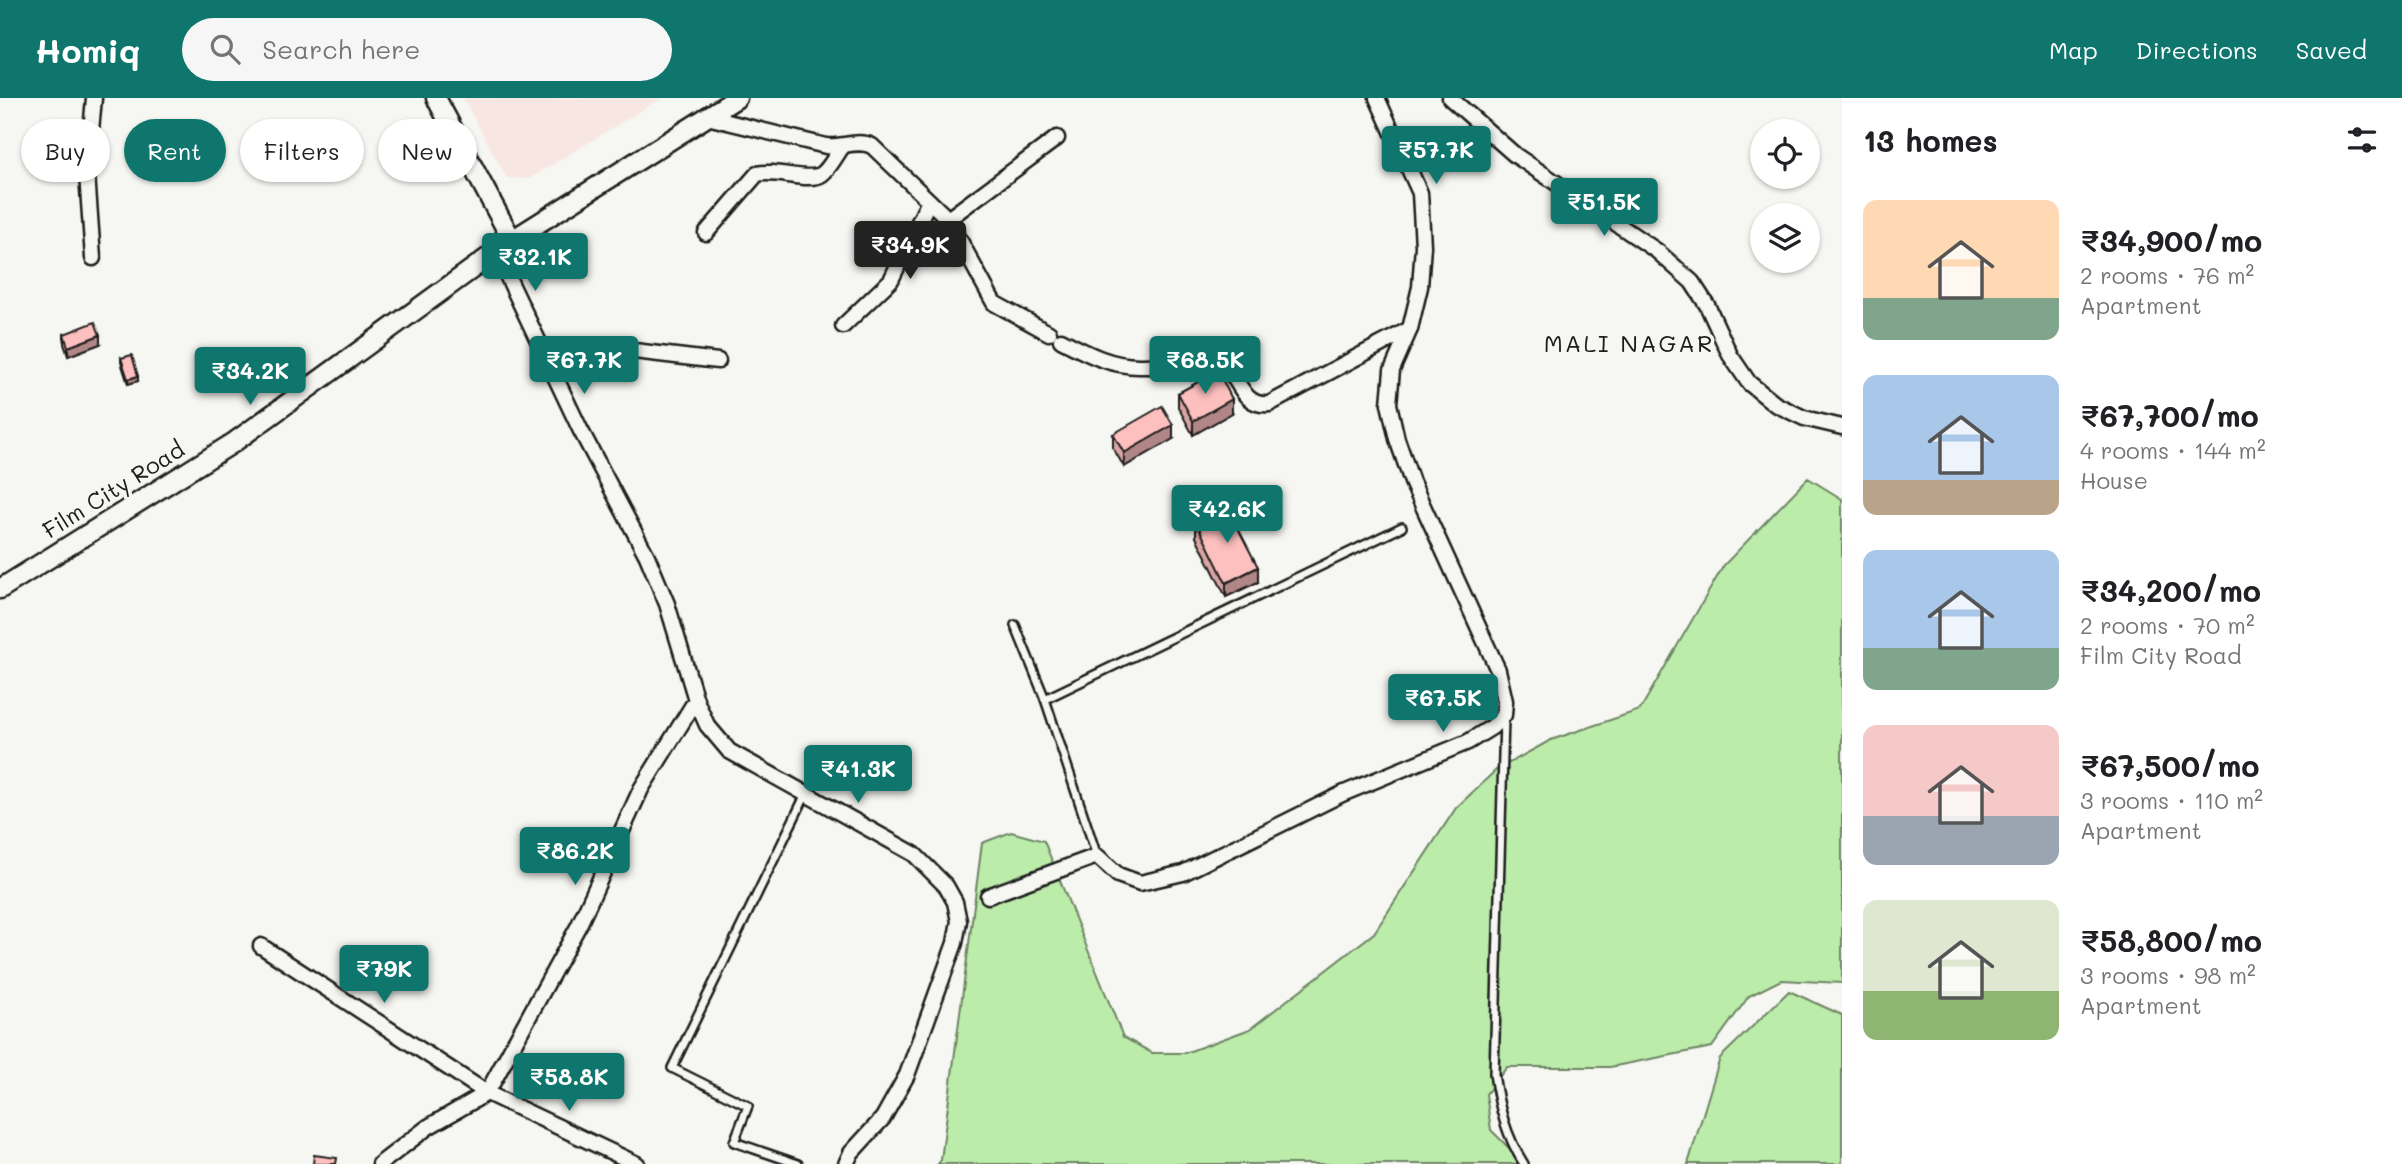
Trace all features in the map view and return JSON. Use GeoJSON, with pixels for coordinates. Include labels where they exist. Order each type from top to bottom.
{"type":"FeatureCollection","features":[{"type":"Feature","properties":{"kind":"street"},"geometry":{"type":"LineString","coordinates":[[93,258],[88,174],[94,98]]}},
{"type":"Feature","properties":{"kind":"street"},"geometry":{"type":"LineString","coordinates":[[436,98],[512,240]]}},
{"type":"Feature","properties":{"kind":"street","name":"Film City Road"},"geometry":{"type":"LineString","coordinates":[[0,589],[233,443],[512,240],[737,98]]}},
{"type":"Feature","properties":{"kind":"street"},"geometry":{"type":"LineString","coordinates":[[988,896],[1097,856],[1118,876],[1140,883],[1183,873],[1342,794],[1468,743],[1492,727],[1504,715],[1505,701],[1498,670],[1412,482],[1397,439],[1390,404],[1392,370],[1410,329],[1420,288],[1423,246],[1420,193],[1377,98]]}},
{"type":"Feature","properties":{"kind":"street"},"geometry":{"type":"LineString","coordinates":[[1450,98],[1515,155],[1657,251],[1692,282],[1707,305],[1730,355],[1749,383],[1785,409],[1804,418],[1842,427]]}},
{"type":"Feature","properties":{"kind":"street"},"geometry":{"type":"LineString","coordinates":[[707,117],[825,146],[842,147],[860,143],[872,146],[948,219],[994,303],[1100,360],[1120,365],[1222,362],[1230,369],[1248,401],[1256,406],[1269,404],[1410,329]]}},
{"type":"Feature","properties":{"kind":"street"},"geometry":{"type":"LineString","coordinates":[[948,219],[1057,138]]}},
{"type":"Feature","properties":{"kind":"street"},"geometry":{"type":"LineString","coordinates":[[706,233],[757,174],[768,171],[814,178],[824,173],[842,147]]}},
{"type":"Feature","properties":{"kind":"street"},"geometry":{"type":"LineString","coordinates":[[843,326],[891,280],[929,201]]}},
{"type":"Feature","properties":{"kind":"street"},"geometry":{"type":"LineString","coordinates":[[496,252],[647,556],[667,604],[696,700],[707,725],[729,751],[805,796],[914,854],[946,886],[959,921],[955,943],[907,1075],[883,1118],[851,1153],[846,1164]]}},
{"type":"Feature","properties":{"kind":"street"},"geometry":{"type":"LineString","coordinates":[[542,349],[634,351],[718,361]]}},
{"type":"Feature","properties":{"kind":"street"},"geometry":{"type":"LineString","coordinates":[[380,1164],[428,1127],[487,1093],[579,925],[641,789],[696,700]]}},
{"type":"Feature","properties":{"kind":"street"},"geometry":{"type":"LineString","coordinates":[[261,946],[487,1093],[637,1164]]}},
{"type":"Feature","properties":{"kind":"lane"},"geometry":{"type":"LineString","coordinates":[[1045,699],[1402,527]]}},
{"type":"Feature","properties":{"kind":"lane"},"geometry":{"type":"LineString","coordinates":[[1015,625],[1045,699],[1097,856]]}},
{"type":"Feature","properties":{"kind":"lane"},"geometry":{"type":"LineString","coordinates":[[1504,715],[1494,1074],[1510,1142],[1524,1164]]}},
{"type":"Feature","properties":{"kind":"lane"},"geometry":{"type":"LineString","coordinates":[[798,1164],[734,1142],[748,1106],[672,1068],[805,796]]}},
{"type":"Feature","properties":{"kind":"shaded area"},"geometry":{"type":"Polygon","coordinates":[[[463,98],[661,98],[529,179],[507,178],[477,119],[463,98]]]}},
{"type":"Feature","properties":{"kind":"green space"},"geometry":{"type":"Polygon","coordinates":[[[1808,478],[1842,499],[1842,983],[1781,980],[1749,996],[1712,1047],[1610,1067],[1507,1067],[1486,1094],[1491,1130],[1525,1164],[938,1164],[941,1160],[982,843],[1011,832],[1044,841],[1123,1037],[1152,1053],[1185,1053],[1250,1029],[1374,933],[1456,808],[1496,770],[1551,740],[1640,710],[1724,565],[1808,478]]]}},
{"type":"Feature","properties":{"kind":"green space"},"geometry":{"type":"Polygon","coordinates":[[[1789,991],[1842,1015],[1842,1164],[1688,1164],[1720,1058],[1789,991]]]}},
{"type":"Feature","properties":{"kind":"building"},"geometry":{"type":"Polygon","coordinates":[[[95,322],[100,335],[68,347],[64,334],[95,322]]]}},
{"type":"Feature","properties":{"kind":"building"},"geometry":{"type":"Polygon","coordinates":[[[132,355],[138,376],[128,379],[121,358],[132,355]]]}},
{"type":"Feature","properties":{"kind":"building"},"geometry":{"type":"Polygon","coordinates":[[[1218,371],[1232,399],[1193,421],[1178,393],[1218,371]]]}},
{"type":"Feature","properties":{"kind":"building"},"geometry":{"type":"Polygon","coordinates":[[[1162,406],[1173,425],[1124,453],[1113,434],[1162,406]]]}},
{"type":"Feature","properties":{"kind":"building"},"geometry":{"type":"Polygon","coordinates":[[[1227,507],[1258,567],[1226,583],[1196,522],[1227,507]]]}},
{"type":"Feature","properties":{"kind":"building"},"geometry":{"type":"Polygon","coordinates":[[[314,1155],[337,1158],[336,1164],[313,1164],[314,1155]]]}},
{"type":"Feature","properties":{"kind":"district","name":"MALI NAGAR"},"geometry":{"type":"Point","coordinates":[1629,342]}}]}
